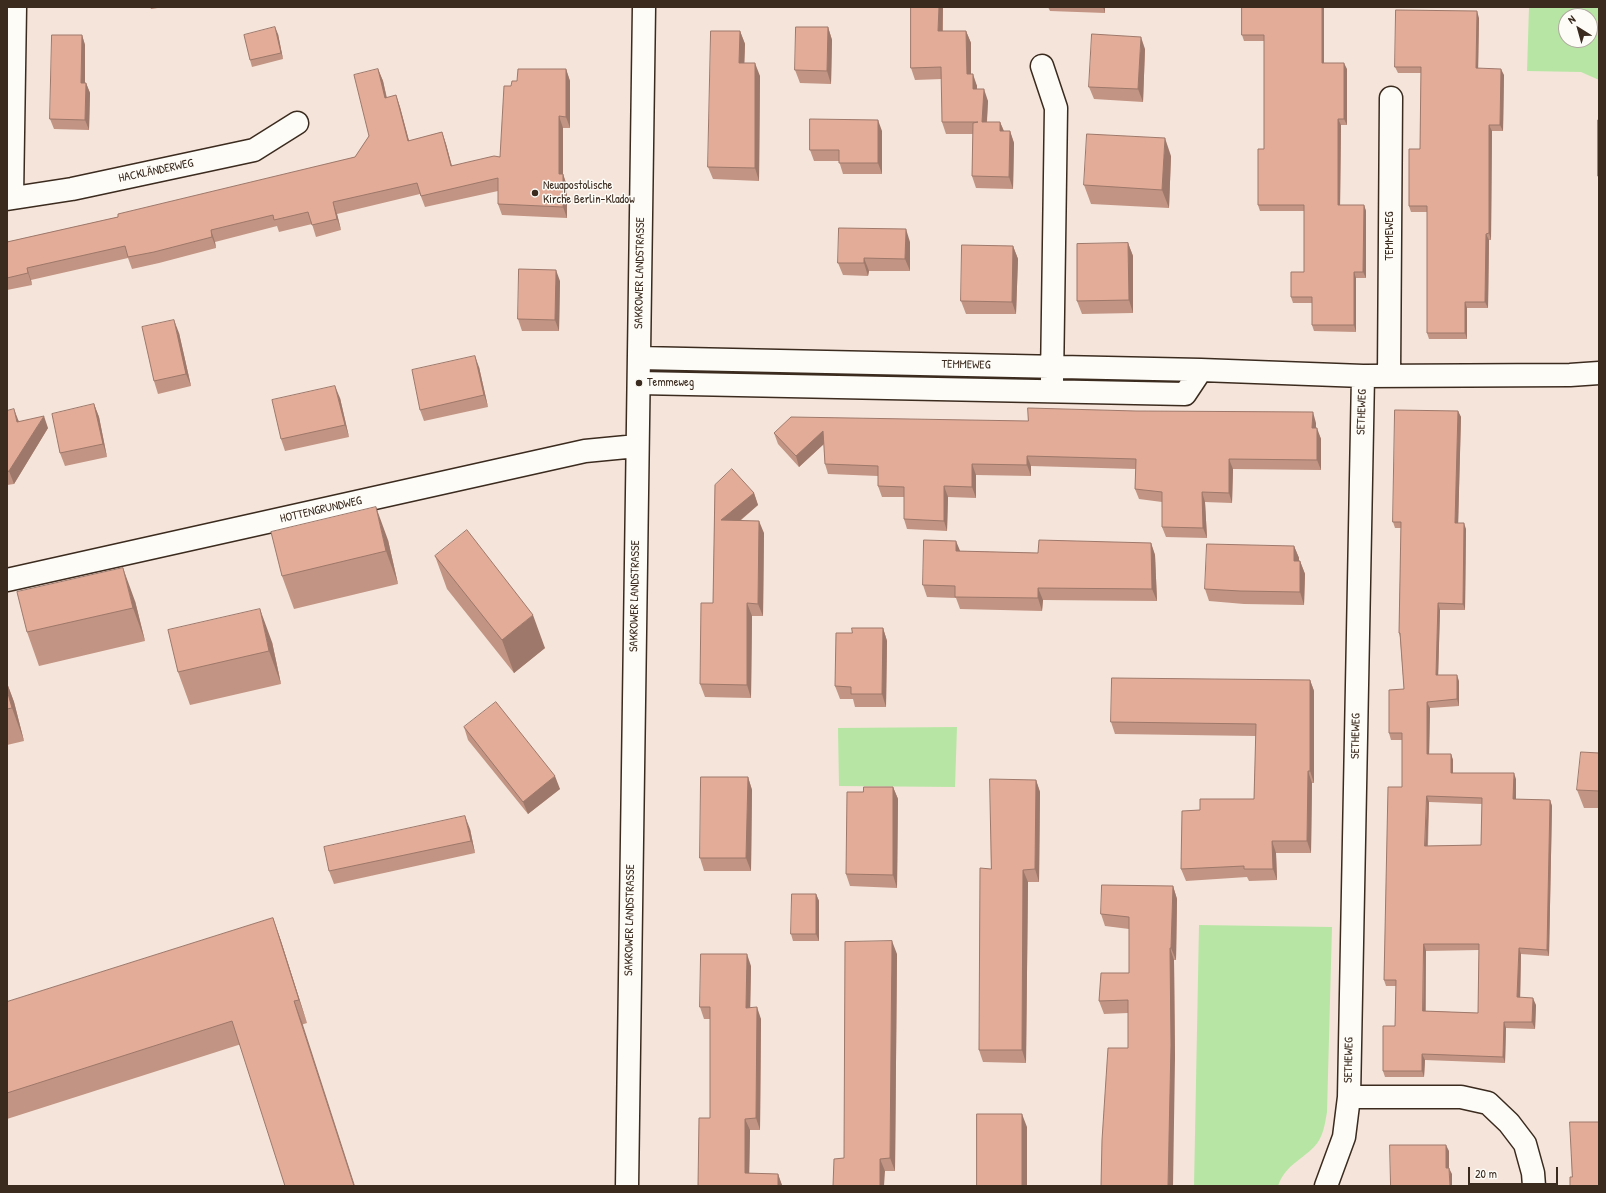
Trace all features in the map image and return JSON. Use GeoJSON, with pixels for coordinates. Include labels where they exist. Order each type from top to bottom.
{"type":"FeatureCollection","features":[{"type":"Feature","properties":{"kind":"street"},"geometry":{"type":"LineString","coordinates":[[10,198],[15,7]]}},
{"type":"Feature","properties":{"kind":"street","name":"SAKROWER LANDSTRASSE"},"geometry":{"type":"LineString","coordinates":[[627,1186],[644,7]]}},
{"type":"Feature","properties":{"kind":"street"},"geometry":{"type":"LineString","coordinates":[[1042,66],[1056,108],[1052,392]]}},
{"type":"Feature","properties":{"kind":"street","name":"TEMMEWEG"},"geometry":{"type":"LineString","coordinates":[[1389,375],[1392,98]]}},
{"type":"Feature","properties":{"kind":"street","name":"HACKLÄNDERWEG"},"geometry":{"type":"LineString","coordinates":[[10,198],[72,189],[254,150],[298,123]]}},
{"type":"Feature","properties":{"kind":"street","name":"TEMMEWEG"},"geometry":{"type":"LineString","coordinates":[[639,358],[1201,370],[1363,376],[1570,375],[1599,373]]}},
{"type":"Feature","properties":{"kind":"street","name":"TEMMEWEG"},"geometry":{"type":"LineString","coordinates":[[639,384],[1185,394],[1201,370]]}},
{"type":"Feature","properties":{"kind":"street","name":"SETHEWEG"},"geometry":{"type":"LineString","coordinates":[[1326,1186],[1344,1137],[1348,1097],[1363,376]]}},
{"type":"Feature","properties":{"kind":"street","name":"HOTTENGRUNDWEG"},"geometry":{"type":"LineString","coordinates":[[7,580],[585,451],[637,446]]}},
{"type":"Feature","properties":{"kind":"street","name":"SETHEWEG"},"geometry":{"type":"LineString","coordinates":[[1348,1097],[1461,1097],[1488,1103],[1509,1122],[1525,1144],[1533,1174],[1534,1186]]}},
{"type":"Feature","properties":{"kind":"green space"},"geometry":{"type":"Polygon","coordinates":[[[1529,7],[1599,7],[1599,80],[1581,72],[1527,71],[1529,7]]]}},
{"type":"Feature","properties":{"kind":"green space"},"geometry":{"type":"Polygon","coordinates":[[[957,727],[955,787],[839,786],[838,728],[957,727]]]}},
{"type":"Feature","properties":{"kind":"green space"},"geometry":{"type":"Polygon","coordinates":[[[1199,925],[1332,927],[1327,1112],[1322,1135],[1317,1143],[1309,1152],[1293,1164],[1285,1173],[1278,1186],[1194,1186],[1199,925]]]}},
{"type":"Feature","properties":{"kind":"building"},"geometry":{"type":"Polygon","coordinates":[[[911,7],[939,7],[938,31],[966,31],[967,74],[973,74],[973,89],[984,89],[982,122],[1000,122],[1000,131],[1010,131],[1009,177],[972,176],[973,123],[978,122],[942,122],[941,67],[911,68],[911,7]]]}},
{"type":"Feature","properties":{"kind":"building"},"geometry":{"type":"Polygon","coordinates":[[[1242,7],[1322,7],[1322,63],[1344,63],[1344,119],[1338,119],[1338,205],[1364,205],[1363,272],[1354,272],[1354,325],[1312,325],[1312,297],[1291,297],[1291,272],[1304,272],[1304,205],[1258,205],[1258,149],[1264,149],[1264,35],[1242,35],[1242,7]]]}},
{"type":"Feature","properties":{"kind":"building"},"geometry":{"type":"Polygon","coordinates":[[[1396,10],[1477,11],[1476,68],[1501,69],[1500,125],[1489,125],[1489,233],[1486,234],[1485,302],[1465,302],[1465,333],[1427,333],[1427,206],[1409,206],[1409,149],[1420,149],[1421,67],[1395,67],[1396,10]]]}},
{"type":"Feature","properties":{"kind":"building"},"geometry":{"type":"Polygon","coordinates":[[[275,27],[281,53],[250,60],[244,35],[275,27]]]}},
{"type":"Feature","properties":{"kind":"building"},"geometry":{"type":"Polygon","coordinates":[[[796,27],[828,27],[827,71],[795,70],[796,27]]]}},
{"type":"Feature","properties":{"kind":"building"},"geometry":{"type":"Polygon","coordinates":[[[711,31],[740,31],[739,63],[755,63],[755,168],[708,167],[711,31]]]}},
{"type":"Feature","properties":{"kind":"building"},"geometry":{"type":"Polygon","coordinates":[[[1092,34],[1141,37],[1138,89],[1089,87],[1092,34]]]}},
{"type":"Feature","properties":{"kind":"building"},"geometry":{"type":"Polygon","coordinates":[[[52,35],[82,35],[81,83],[86,83],[85,120],[50,119],[52,35]]]}},
{"type":"Feature","properties":{"kind":"building"},"geometry":{"type":"Polygon","coordinates":[[[378,69],[385,98],[396,95],[408,141],[442,132],[451,166],[494,156],[500,157],[504,86],[511,86],[512,81],[517,81],[518,69],[566,69],[566,117],[559,116],[559,174],[563,174],[563,207],[498,204],[498,178],[421,196],[417,183],[333,202],[337,219],[312,225],[308,212],[274,220],[273,215],[211,230],[212,237],[154,252],[128,257],[125,246],[27,268],[28,273],[7,278],[7,242],[118,217],[118,214],[355,157],[369,136],[354,75],[378,69]]]}},
{"type":"Feature","properties":{"kind":"building"},"geometry":{"type":"Polygon","coordinates":[[[810,119],[878,120],[878,163],[839,163],[839,150],[810,150],[810,119]]]}},
{"type":"Feature","properties":{"kind":"building"},"geometry":{"type":"Polygon","coordinates":[[[1599,120],[1599,176],[1598,176],[1599,120]]]}},
{"type":"Feature","properties":{"kind":"building"},"geometry":{"type":"Polygon","coordinates":[[[1087,134],[1165,138],[1162,190],[1084,185],[1087,134]]]}},
{"type":"Feature","properties":{"kind":"building"},"geometry":{"type":"Polygon","coordinates":[[[839,228],[906,229],[905,259],[864,258],[864,263],[838,263],[839,228]]]}},
{"type":"Feature","properties":{"kind":"building"},"geometry":{"type":"Polygon","coordinates":[[[1128,243],[1129,300],[1077,301],[1077,244],[1128,243]]]}},
{"type":"Feature","properties":{"kind":"building"},"geometry":{"type":"Polygon","coordinates":[[[962,245],[1013,246],[1012,302],[961,301],[962,245]]]}},
{"type":"Feature","properties":{"kind":"building"},"geometry":{"type":"Polygon","coordinates":[[[519,269],[556,270],[555,320],[518,319],[519,269]]]}},
{"type":"Feature","properties":{"kind":"building"},"geometry":{"type":"Polygon","coordinates":[[[174,320],[186,374],[154,381],[142,327],[174,320]]]}},
{"type":"Feature","properties":{"kind":"building"},"geometry":{"type":"Polygon","coordinates":[[[475,356],[484,395],[420,410],[412,370],[475,356]]]}},
{"type":"Feature","properties":{"kind":"building"},"geometry":{"type":"Polygon","coordinates":[[[335,386],[345,425],[281,439],[272,400],[335,386]]]}},
{"type":"Feature","properties":{"kind":"building"},"geometry":{"type":"Polygon","coordinates":[[[94,404],[103,444],[60,453],[52,414],[94,404]]]}},
{"type":"Feature","properties":{"kind":"building"},"geometry":{"type":"Polygon","coordinates":[[[1028,408],[1136,411],[1313,412],[1312,428],[1317,428],[1317,460],[1229,459],[1229,493],[1202,492],[1203,528],[1162,527],[1162,492],[1135,489],[1136,459],[1027,456],[1027,465],[972,464],[972,487],[944,486],[944,521],[904,519],[904,487],[878,486],[878,466],[825,464],[823,431],[796,456],[774,433],[791,417],[1028,421],[1028,408]]]}},
{"type":"Feature","properties":{"kind":"building"},"geometry":{"type":"Polygon","coordinates":[[[14,409],[17,422],[44,416],[7,472],[7,411],[14,409]]]}},
{"type":"Feature","properties":{"kind":"building"},"geometry":{"type":"Polygon","coordinates":[[[1395,410],[1458,411],[1455,523],[1464,523],[1463,604],[1438,603],[1436,675],[1457,675],[1457,699],[1427,702],[1427,754],[1451,754],[1451,773],[1514,773],[1513,799],[1550,800],[1547,950],[1519,948],[1517,997],[1533,998],[1532,1022],[1504,1022],[1503,1057],[1422,1054],[1422,1071],[1383,1071],[1383,1026],[1395,1026],[1396,980],[1384,980],[1388,787],[1402,787],[1402,733],[1389,733],[1389,690],[1404,689],[1399,633],[1401,522],[1393,522],[1395,410]],[[1427,796],[1425,846],[1481,845],[1482,798],[1427,796]],[[1424,944],[1423,1011],[1478,1013],[1479,944],[1424,944]]]}},
{"type":"Feature","properties":{"kind":"building"},"geometry":{"type":"Polygon","coordinates":[[[732,469],[754,493],[721,520],[759,521],[758,604],[747,603],[747,685],[700,684],[701,603],[713,603],[715,485],[732,469]]]}},
{"type":"Feature","properties":{"kind":"building"},"geometry":{"type":"Polygon","coordinates":[[[376,507],[386,551],[282,576],[271,532],[376,507]]]}},
{"type":"Feature","properties":{"kind":"building"},"geometry":{"type":"Polygon","coordinates":[[[467,530],[533,615],[502,640],[435,556],[467,530]]]}},
{"type":"Feature","properties":{"kind":"building"},"geometry":{"type":"Polygon","coordinates":[[[924,540],[956,541],[956,551],[1038,553],[1039,540],[1151,543],[1152,589],[1038,588],[1038,598],[955,597],[955,586],[923,585],[924,540]]]}},
{"type":"Feature","properties":{"kind":"building"},"geometry":{"type":"Polygon","coordinates":[[[1207,544],[1294,546],[1294,561],[1300,561],[1300,592],[1205,589],[1207,544]]]}},
{"type":"Feature","properties":{"kind":"building"},"geometry":{"type":"Polygon","coordinates":[[[123,568],[133,608],[27,632],[17,592],[123,568]]]}},
{"type":"Feature","properties":{"kind":"building"},"geometry":{"type":"Polygon","coordinates":[[[260,609],[269,651],[178,672],[168,630],[260,609]]]}},
{"type":"Feature","properties":{"kind":"building"},"geometry":{"type":"Polygon","coordinates":[[[852,628],[883,628],[882,694],[851,694],[851,687],[835,686],[836,633],[852,633],[852,628]]]}},
{"type":"Feature","properties":{"kind":"building"},"geometry":{"type":"Polygon","coordinates":[[[1112,678],[1310,680],[1310,771],[1308,771],[1307,841],[1272,841],[1273,869],[1244,869],[1244,866],[1181,869],[1182,811],[1200,810],[1200,799],[1254,799],[1256,724],[1111,722],[1112,678]]]}},
{"type":"Feature","properties":{"kind":"building"},"geometry":{"type":"Polygon","coordinates":[[[7,690],[12,708],[7,709],[7,690]]]}},
{"type":"Feature","properties":{"kind":"building"},"geometry":{"type":"Polygon","coordinates":[[[496,702],[555,776],[523,802],[464,727],[496,702]]]}},
{"type":"Feature","properties":{"kind":"building"},"geometry":{"type":"Polygon","coordinates":[[[1581,752],[1599,753],[1599,791],[1577,790],[1581,752]]]}},
{"type":"Feature","properties":{"kind":"building"},"geometry":{"type":"Polygon","coordinates":[[[701,777],[748,777],[746,858],[700,858],[701,777]]]}},
{"type":"Feature","properties":{"kind":"building"},"geometry":{"type":"Polygon","coordinates":[[[990,779],[1036,780],[1035,869],[1023,870],[1022,1050],[979,1050],[980,868],[991,869],[990,779]]]}},
{"type":"Feature","properties":{"kind":"building"},"geometry":{"type":"Polygon","coordinates":[[[864,787],[893,787],[893,875],[846,874],[847,792],[863,792],[864,787]]]}},
{"type":"Feature","properties":{"kind":"building"},"geometry":{"type":"Polygon","coordinates":[[[465,816],[471,841],[329,871],[324,847],[465,816]]]}},
{"type":"Feature","properties":{"kind":"building"},"geometry":{"type":"Polygon","coordinates":[[[1102,885],[1173,886],[1170,948],[1171,1045],[1168,1186],[1101,1186],[1102,1140],[1108,1048],[1128,1048],[1128,1000],[1099,1001],[1101,973],[1129,973],[1129,917],[1101,914],[1102,885]]]}},
{"type":"Feature","properties":{"kind":"building"},"geometry":{"type":"Polygon","coordinates":[[[792,894],[816,894],[816,934],[791,934],[792,894]]]}},
{"type":"Feature","properties":{"kind":"building"},"geometry":{"type":"Polygon","coordinates":[[[273,918],[299,1000],[294,1001],[354,1186],[285,1186],[232,1021],[7,1093],[7,1002],[273,918]]]}},
{"type":"Feature","properties":{"kind":"building"},"geometry":{"type":"Polygon","coordinates":[[[892,941],[890,1158],[880,1159],[880,1186],[833,1186],[834,1159],[844,1158],[845,942],[892,941]]]}},
{"type":"Feature","properties":{"kind":"building"},"geometry":{"type":"Polygon","coordinates":[[[701,954],[747,954],[746,1008],[757,1007],[756,1118],[745,1119],[745,1173],[778,1174],[778,1186],[698,1186],[699,1118],[710,1118],[710,1007],[700,1007],[701,954]]]}},
{"type":"Feature","properties":{"kind":"building"},"geometry":{"type":"Polygon","coordinates":[[[977,1114],[1022,1114],[1022,1186],[977,1186],[977,1114]]]}},
{"type":"Feature","properties":{"kind":"building"},"geometry":{"type":"Polygon","coordinates":[[[1570,1122],[1599,1122],[1599,1186],[1570,1186],[1570,1177],[1572,1177],[1570,1122]]]}},
{"type":"Feature","properties":{"kind":"building"},"geometry":{"type":"Polygon","coordinates":[[[1390,1145],[1446,1145],[1446,1168],[1449,1168],[1450,1186],[1391,1186],[1390,1145]]]}},
{"type":"Feature","properties":{"kind":"place","name":"Neuapostolische Kirche Berlin-Kladow"},"geometry":{"type":"Point","coordinates":[535,193]}},
{"type":"Feature","properties":{"kind":"place","name":"Temmeweg"},"geometry":{"type":"Point","coordinates":[639,383]}}]}
